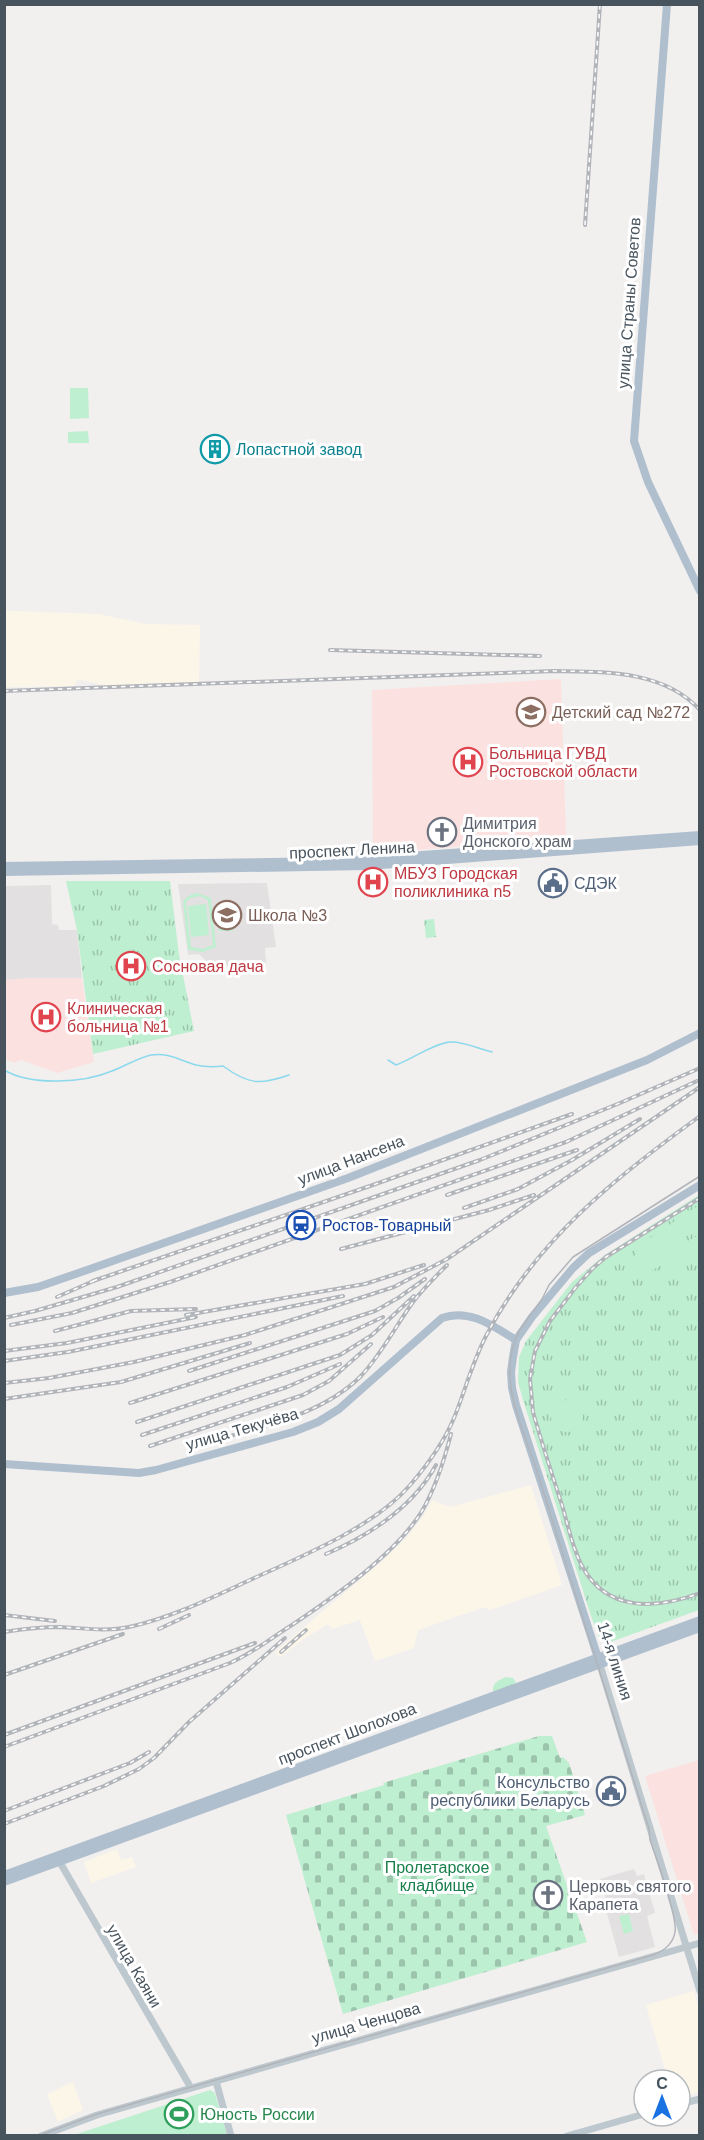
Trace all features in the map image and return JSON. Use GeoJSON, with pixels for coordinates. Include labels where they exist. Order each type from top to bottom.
{"type":"FeatureCollection","features":[{"type":"Feature","properties":{"kind":"main road","name":"улица Страны Советов"},"geometry":{"type":"LineString","coordinates":[[667,4],[634,441],[648,482],[699,591]]}},
{"type":"Feature","properties":{"kind":"main road","name":"проспект Ленина"},"geometry":{"type":"LineString","coordinates":[[4,866],[338,861],[699,835]]}},
{"type":"Feature","properties":{"kind":"main road","name":"проспект Ленина"},"geometry":{"type":"LineString","coordinates":[[4,872],[368,867],[699,842]]}},
{"type":"Feature","properties":{"kind":"main road","name":"улица Нансена"},"geometry":{"type":"LineString","coordinates":[[4,1293],[38,1287],[357,1175],[647,1060],[699,1033]]}},
{"type":"Feature","properties":{"kind":"main road"},"geometry":{"type":"LineString","coordinates":[[516,1340],[532,1317],[581,1260],[609,1240],[699,1185]]}},
{"type":"Feature","properties":{"kind":"main road","name":"улица Текучёва"},"geometry":{"type":"LineString","coordinates":[[4,1464],[139,1473],[156,1470],[293,1432],[318,1422],[339,1409],[442,1318],[453,1314],[464,1314],[476,1318],[516,1340]]}},
{"type":"Feature","properties":{"kind":"main road","name":"14-я линия"},"geometry":{"type":"LineString","coordinates":[[516,1340],[511,1372],[514,1397],[599,1661]]}},
{"type":"Feature","properties":{"kind":"main road","name":"проспект Шолохова"},"geometry":{"type":"LineString","coordinates":[[599,1661],[699,1620]]}},
{"type":"Feature","properties":{"kind":"main road","name":"проспект Шолохова"},"geometry":{"type":"LineString","coordinates":[[4,1882],[58,1859],[599,1661],[699,1628]]}},
{"type":"Feature","properties":{"kind":"main road","name":"проспект Шолохова"},"geometry":{"type":"LineString","coordinates":[[4,1875],[58,1859]]}},
{"type":"Feature","properties":{"kind":"street","name":"14-я линия"},"geometry":{"type":"LineString","coordinates":[[599,1661],[699,1991]]}},
{"type":"Feature","properties":{"kind":"street","name":"улица Каяни"},"geometry":{"type":"LineString","coordinates":[[58,1859],[190,2088]]}},
{"type":"Feature","properties":{"kind":"street","name":"улица Ченцова"},"geometry":{"type":"LineString","coordinates":[[41,2136],[97,2115],[699,1943]]}},
{"type":"Feature","properties":{"kind":"street"},"geometry":{"type":"LineString","coordinates":[[216,2081],[231,2136]]}},
{"type":"Feature","properties":{"kind":"street"},"geometry":{"type":"LineString","coordinates":[[567,2136],[632,2117]]}},
{"type":"Feature","properties":{"kind":"shaded area"},"geometry":{"type":"Polygon","coordinates":[[[5,609],[99,614],[146,624],[200,625],[199,682],[106,686],[78,679],[74,686],[5,687],[5,609]]]}},
{"type":"Feature","properties":{"kind":"shaded area","name":"Больница ГУВД Ростовской области"},"geometry":{"type":"Polygon","coordinates":[[[561,679],[566,837],[373,854],[372,690],[561,679]]]}},
{"type":"Feature","properties":{"kind":"shaded area","name":"Школа №3"},"geometry":{"type":"Polygon","coordinates":[[[267,883],[276,947],[265,948],[266,963],[207,967],[206,961],[199,954],[188,955],[178,884],[267,883]]]}},
{"type":"Feature","properties":{"kind":"shaded area"},"geometry":{"type":"Polygon","coordinates":[[[51,885],[52,924],[58,925],[59,930],[77,930],[82,978],[5,980],[5,886],[51,885]]]}},
{"type":"Feature","properties":{"kind":"shaded area","name":"Клиническая больница №1"},"geometry":{"type":"Polygon","coordinates":[[[82,978],[94,1062],[57,1073],[21,1060],[14,1063],[5,1059],[5,980],[82,978]]]}},
{"type":"Feature","properties":{"kind":"shaded area"},"geometry":{"type":"Polygon","coordinates":[[[531,1485],[562,1585],[490,1610],[485,1607],[418,1630],[414,1648],[375,1661],[360,1620],[332,1629],[328,1624],[280,1657],[275,1652],[406,1538],[424,1515],[432,1500],[450,1507],[531,1485]]]}},
{"type":"Feature","properties":{"kind":"shaded area"},"geometry":{"type":"Polygon","coordinates":[[[699,1760],[700,1933],[694,1935],[645,1776],[699,1760]]]}},
{"type":"Feature","properties":{"kind":"shaded area"},"geometry":{"type":"Polygon","coordinates":[[[117,1849],[121,1860],[132,1857],[136,1867],[91,1883],[84,1862],[117,1849]]]}},
{"type":"Feature","properties":{"kind":"shaded area"},"geometry":{"type":"Polygon","coordinates":[[[634,1869],[637,1876],[644,1874],[655,1913],[647,1916],[655,1947],[619,1957],[603,1899],[606,1897],[600,1879],[634,1869]]]}},
{"type":"Feature","properties":{"kind":"shaded area"},"geometry":{"type":"Polygon","coordinates":[[[694,1991],[699,2010],[699,2092],[692,2094],[692,2068],[664,2068],[646,2005],[694,1991]]]}},
{"type":"Feature","properties":{"kind":"shaded area"},"geometry":{"type":"Polygon","coordinates":[[[73,2082],[83,2110],[58,2122],[47,2094],[73,2082]]]}},
{"type":"Feature","properties":{"kind":"green space"},"geometry":{"type":"Polygon","coordinates":[[[70,388],[88,388],[89,418],[70,419],[70,388]]]}},
{"type":"Feature","properties":{"kind":"green space"},"geometry":{"type":"Polygon","coordinates":[[[88,431],[89,443],[68,443],[68,432],[88,431]]]}},
{"type":"Feature","properties":{"kind":"green space","name":"Сосновая дача"},"geometry":{"type":"Polygon","coordinates":[[[66,881],[170,881],[179,955],[194,1031],[93,1054],[77,930],[66,881]]]}},
{"type":"Feature","properties":{"kind":"green space"},"geometry":{"type":"Polygon","coordinates":[[[197,893],[211,898],[216,947],[203,952],[188,950],[183,901],[197,893]],[[200,896],[186,902],[191,947],[203,949],[213,945],[208,900],[200,896]]]}},
{"type":"Feature","properties":{"kind":"green space"},"geometry":{"type":"Polygon","coordinates":[[[206,904],[209,935],[191,937],[188,906],[206,904]]]}},
{"type":"Feature","properties":{"kind":"green space"},"geometry":{"type":"Polygon","coordinates":[[[219,907],[233,907],[233,931],[219,931],[219,907]]]}},
{"type":"Feature","properties":{"kind":"green space"},"geometry":{"type":"Polygon","coordinates":[[[434,919],[436,937],[426,938],[424,920],[434,919]]]}},
{"type":"Feature","properties":{"kind":"green space"},"geometry":{"type":"Polygon","coordinates":[[[699,1195],[699,1610],[605,1644],[599,1638],[590,1613],[523,1400],[518,1382],[519,1357],[526,1341],[572,1282],[605,1255],[699,1195]]]}},
{"type":"Feature","properties":{"kind":"green space"},"geometry":{"type":"Polygon","coordinates":[[[699,1205],[699,1214],[680,1228],[688,1241],[699,1235],[699,1242],[694,1249],[699,1266],[689,1251],[686,1251],[651,1271],[643,1271],[635,1258],[636,1247],[699,1205]],[[675,1232],[671,1237],[674,1248],[679,1250],[682,1242],[675,1232]]]}},
{"type":"Feature","properties":{"kind":"green space"},"geometry":{"type":"Polygon","coordinates":[[[567,1400],[579,1404],[583,1416],[579,1428],[567,1432],[555,1428],[551,1416],[555,1404],[567,1400]]]}},
{"type":"Feature","properties":{"kind":"green space"},"geometry":{"type":"Polygon","coordinates":[[[506,1677],[513,1678],[516,1683],[496,1692],[493,1691],[495,1684],[506,1677]]]}},
{"type":"Feature","properties":{"kind":"green space","name":"Пролетарское кладбище"},"geometry":{"type":"Polygon","coordinates":[[[539,1736],[552,1736],[560,1758],[563,1757],[569,1763],[585,1815],[546,1826],[587,1942],[343,2014],[286,1815],[539,1736]]]}},
{"type":"Feature","properties":{"kind":"green space"},"geometry":{"type":"Polygon","coordinates":[[[629,1914],[633,1931],[624,1934],[619,1916],[629,1914]]]}},
{"type":"Feature","properties":{"kind":"green space","name":"Юность России"},"geometry":{"type":"Polygon","coordinates":[[[210,2090],[215,2093],[227,2135],[74,2135],[210,2090]]]}},
{"type":"Feature","properties":{"kind":"waterway"},"geometry":{"type":"LineString","coordinates":[[388,1060],[396,1065],[443,1043],[450,1042],[492,1052]]}},
{"type":"Feature","properties":{"kind":"waterway"},"geometry":{"type":"LineString","coordinates":[[4,1070],[28,1079],[73,1080],[100,1075],[157,1054],[199,1066],[223,1066],[248,1080],[262,1082],[289,1075]]}},
{"type":"Feature","properties":{"kind":"tram line"},"geometry":{"type":"LineString","coordinates":[[38,2136],[97,2114],[653,1955],[670,1943],[675,1932],[670,1901],[534,1462],[517,1414],[510,1381],[510,1364],[519,1331],[549,1285],[573,1257],[700,1176]]}},
{"type":"Feature","properties":{"kind":"railway"},"geometry":{"type":"LineString","coordinates":[[585,225],[600,4]]}},
{"type":"Feature","properties":{"kind":"railway"},"geometry":{"type":"LineString","coordinates":[[330,650],[540,656]]}},
{"type":"Feature","properties":{"kind":"railway"},"geometry":{"type":"LineString","coordinates":[[4,691],[574,671],[613,673],[651,680],[669,687],[700,710]]}},
{"type":"Feature","properties":{"kind":"railway"},"geometry":{"type":"LineString","coordinates":[[4,1318],[117,1287],[480,1160],[700,1068]]}},
{"type":"Feature","properties":{"kind":"railway"},"geometry":{"type":"LineString","coordinates":[[11,1325],[72,1313],[170,1282],[566,1142],[697,1081]]}},
{"type":"Feature","properties":{"kind":"railway"},"geometry":{"type":"LineString","coordinates":[[4,1383],[49,1378],[134,1362],[245,1335],[394,1287],[447,1259],[700,1087]]}},
{"type":"Feature","properties":{"kind":"railway"},"geometry":{"type":"LineString","coordinates":[[93,1281],[572,1114]]}},
{"type":"Feature","properties":{"kind":"railway"},"geometry":{"type":"LineString","coordinates":[[4,1632],[53,1627],[112,1629],[129,1627],[160,1618],[206,1600],[313,1551],[336,1540],[378,1514],[411,1484],[440,1444],[454,1418],[486,1336],[528,1270],[553,1241],[608,1188],[637,1163],[700,1116]]}},
{"type":"Feature","properties":{"kind":"railway"},"geometry":{"type":"LineString","coordinates":[[464,1208],[518,1189],[640,1119]]}},
{"type":"Feature","properties":{"kind":"railway"},"geometry":{"type":"LineString","coordinates":[[447,1195],[577,1150]]}},
{"type":"Feature","properties":{"kind":"railway"},"geometry":{"type":"LineString","coordinates":[[341,1249],[489,1210],[534,1195]]}},
{"type":"Feature","properties":{"kind":"railway"},"geometry":{"type":"LineString","coordinates":[[700,1198],[606,1257],[593,1268],[550,1321],[535,1351],[530,1379],[533,1412],[543,1447],[573,1544],[582,1566],[592,1581],[605,1592],[634,1603],[667,1602],[700,1593]]}},
{"type":"Feature","properties":{"kind":"railway"},"geometry":{"type":"LineString","coordinates":[[186,1315],[365,1284],[424,1265]]}},
{"type":"Feature","properties":{"kind":"railway"},"geometry":{"type":"LineString","coordinates":[[210,1442],[289,1418],[327,1401],[344,1390],[368,1368],[413,1302],[447,1265]]}},
{"type":"Feature","properties":{"kind":"railway"},"geometry":{"type":"LineString","coordinates":[[57,1297],[98,1279]]}},
{"type":"Feature","properties":{"kind":"railway"},"geometry":{"type":"LineString","coordinates":[[189,1371],[375,1311],[425,1279]]}},
{"type":"Feature","properties":{"kind":"railway"},"geometry":{"type":"LineString","coordinates":[[4,1361],[68,1352],[343,1296]]}},
{"type":"Feature","properties":{"kind":"railway"},"geometry":{"type":"LineString","coordinates":[[137,1422],[340,1355],[372,1335],[414,1296]]}},
{"type":"Feature","properties":{"kind":"railway"},"geometry":{"type":"LineString","coordinates":[[55,1331],[131,1311],[196,1309]]}},
{"type":"Feature","properties":{"kind":"railway"},"geometry":{"type":"LineString","coordinates":[[4,1351],[67,1343],[196,1317]]}},
{"type":"Feature","properties":{"kind":"railway"},"geometry":{"type":"LineString","coordinates":[[130,1403],[347,1334],[383,1317]]}},
{"type":"Feature","properties":{"kind":"railway"},"geometry":{"type":"LineString","coordinates":[[4,1399],[121,1382],[250,1343]]}},
{"type":"Feature","properties":{"kind":"railway"},"geometry":{"type":"LineString","coordinates":[[150,1446],[303,1395],[329,1381],[371,1344]]}},
{"type":"Feature","properties":{"kind":"railway"},"geometry":{"type":"LineString","coordinates":[[142,1435],[287,1387],[340,1364]]}},
{"type":"Feature","properties":{"kind":"railway"},"geometry":{"type":"LineString","coordinates":[[4,1747],[230,1663],[254,1650],[327,1601],[380,1559],[422,1511],[442,1464],[451,1434]]}},
{"type":"Feature","properties":{"kind":"railway"},"geometry":{"type":"LineString","coordinates":[[197,1443],[217,1436]]}},
{"type":"Feature","properties":{"kind":"railway"},"geometry":{"type":"LineString","coordinates":[[326,1554],[374,1529],[403,1507],[436,1465]]}},
{"type":"Feature","properties":{"kind":"railway"},"geometry":{"type":"LineString","coordinates":[[4,1615],[55,1621]]}},
{"type":"Feature","properties":{"kind":"railway"},"geometry":{"type":"LineString","coordinates":[[159,1629],[189,1615]]}},
{"type":"Feature","properties":{"kind":"railway"},"geometry":{"type":"LineString","coordinates":[[281,1652],[306,1630]]}},
{"type":"Feature","properties":{"kind":"railway"},"geometry":{"type":"LineString","coordinates":[[4,1675],[123,1634]]}},
{"type":"Feature","properties":{"kind":"railway"},"geometry":{"type":"LineString","coordinates":[[4,1824],[104,1786],[139,1769],[154,1758],[189,1722],[285,1638]]}},
{"type":"Feature","properties":{"kind":"railway"},"geometry":{"type":"LineString","coordinates":[[4,1735],[255,1643]]}},
{"type":"Feature","properties":{"kind":"railway"},"geometry":{"type":"LineString","coordinates":[[4,1811],[130,1763],[149,1752]]}},
{"type":"Feature","properties":{"kind":"place","name":"Лопастной завод"},"geometry":{"type":"Point","coordinates":[215,449]}},
{"type":"Feature","properties":{"kind":"place","name":"Детский сад №272"},"geometry":{"type":"Point","coordinates":[531,712]}},
{"type":"Feature","properties":{"kind":"place","name":"Больница ГУВД Ростовской области"},"geometry":{"type":"Point","coordinates":[468,762]}},
{"type":"Feature","properties":{"kind":"place","name":"Димитрия Донского храм"},"geometry":{"type":"Point","coordinates":[442,832]}},
{"type":"Feature","properties":{"kind":"place","name":"МБУЗ Городская поликлиника n5"},"geometry":{"type":"Point","coordinates":[373,882]}},
{"type":"Feature","properties":{"kind":"place","name":"СДЭК"},"geometry":{"type":"Point","coordinates":[553,883]}},
{"type":"Feature","properties":{"kind":"place","name":"Школа №3"},"geometry":{"type":"Point","coordinates":[227,915]}},
{"type":"Feature","properties":{"kind":"place","name":"Сосновая дача"},"geometry":{"type":"Point","coordinates":[131,966]}},
{"type":"Feature","properties":{"kind":"place","name":"Клиническая больница №1"},"geometry":{"type":"Point","coordinates":[46,1017]}},
{"type":"Feature","properties":{"kind":"place","name":"Ростов-Товарный"},"geometry":{"type":"Point","coordinates":[301,1225]}},
{"type":"Feature","properties":{"kind":"place","name":"Консульство республики Беларусь"},"geometry":{"type":"Point","coordinates":[611,1791]}},
{"type":"Feature","properties":{"kind":"place","name":"Церковь святого Карапета"},"geometry":{"type":"Point","coordinates":[548,1895]}},
{"type":"Feature","properties":{"kind":"place","name":"Юность России"},"geometry":{"type":"Point","coordinates":[179,2114]}}]}
